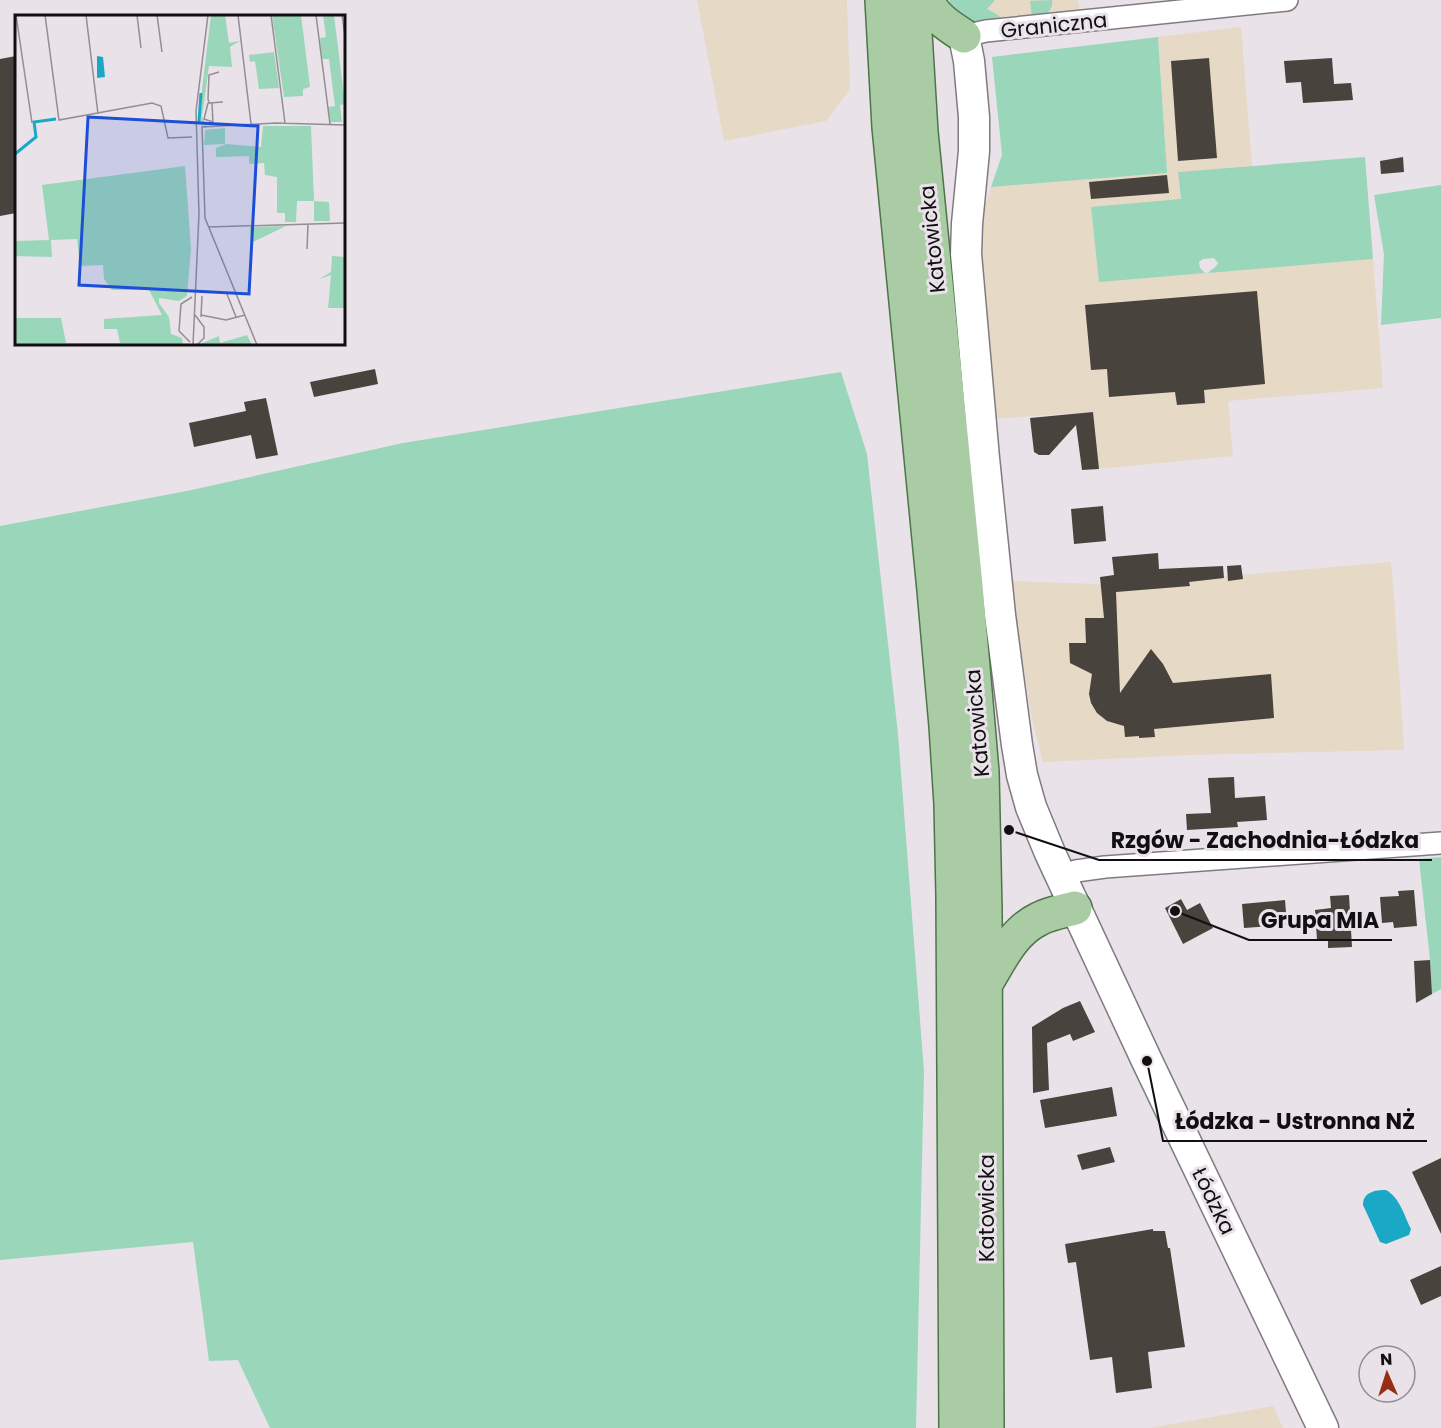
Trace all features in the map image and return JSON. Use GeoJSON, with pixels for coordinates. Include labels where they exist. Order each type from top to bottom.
{"type":"FeatureCollection","features":[{"type":"Feature","properties":{"kind":"main road"},"geometry":{"type":"LineString","coordinates":[[904,8],[932,11],[945,25],[964,36]]}},
{"type":"Feature","properties":{"kind":"main road","name":"Katowicka"},"geometry":{"type":"LineString","coordinates":[[904,8],[922,144],[982,772],[987,1428]]}},
{"type":"Feature","properties":{"kind":"main road","name":"Katowicka"},"geometry":{"type":"LineString","coordinates":[[904,8],[890,127],[936,612],[951,804],[956,1428]]}},
{"type":"Feature","properties":{"kind":"main road"},"geometry":{"type":"LineString","coordinates":[[985,985],[1010,944],[1023,930],[1039,919],[1076,908]]}},
{"type":"Feature","properties":{"kind":"street","name":"Graniczna"},"geometry":{"type":"LineString","coordinates":[[964,36],[986,31],[1287,0]]}},
{"type":"Feature","properties":{"kind":"street","name":"Łódzka"},"geometry":{"type":"LineString","coordinates":[[964,36],[969,61],[974,128],[966,254],[1000,615],[1022,775],[1031,807],[1050,853],[1323,1428]]}},
{"type":"Feature","properties":{"kind":"street"},"geometry":{"type":"LineString","coordinates":[[1063,879],[1076,871],[1106,867],[1441,843]]}},
{"type":"Feature","properties":{"kind":"shaded area"},"geometry":{"type":"Polygon","coordinates":[[[697,0],[847,0],[850,89],[826,121],[724,141],[697,0]]]}},
{"type":"Feature","properties":{"kind":"shaded area"},"geometry":{"type":"Polygon","coordinates":[[[966,0],[1078,0],[1081,17],[978,29],[966,0]]]}},
{"type":"Feature","properties":{"kind":"shaded area"},"geometry":{"type":"Polygon","coordinates":[[[1241,27],[1252,166],[1178,172],[1188,274],[1373,259],[1383,388],[1228,401],[1233,456],[1097,469],[1092,412],[993,419],[983,291],[981,219],[991,187],[1167,173],[1158,37],[1241,27]]]}},
{"type":"Feature","properties":{"kind":"shaded area"},"geometry":{"type":"Polygon","coordinates":[[[1391,562],[1404,750],[1189,755],[1043,762],[1031,714],[1010,581],[1123,585],[1391,562]]]}},
{"type":"Feature","properties":{"kind":"shaded area"},"geometry":{"type":"Polygon","coordinates":[[[1273,1406],[1283,1428],[1150,1428],[1273,1406]]]}},
{"type":"Feature","properties":{"kind":"green space"},"geometry":{"type":"Polygon","coordinates":[[[949,0],[995,0],[987,9],[998,15],[1004,22],[959,23],[949,0]]]}},
{"type":"Feature","properties":{"kind":"green space"},"geometry":{"type":"Polygon","coordinates":[[[1052,0],[1049,11],[1032,19],[1030,1],[1052,0]]]}},
{"type":"Feature","properties":{"kind":"green space"},"geometry":{"type":"Polygon","coordinates":[[[1158,37],[1167,173],[991,187],[1002,155],[992,57],[1158,37]]]}},
{"type":"Feature","properties":{"kind":"green space"},"geometry":{"type":"Polygon","coordinates":[[[1365,157],[1373,259],[1208,273],[1218,263],[1214,258],[1203,259],[1199,262],[1200,268],[1205,273],[1099,282],[1091,207],[1181,199],[1178,172],[1365,157]]]}},
{"type":"Feature","properties":{"kind":"green space"},"geometry":{"type":"Polygon","coordinates":[[[1441,185],[1441,318],[1381,325],[1384,254],[1374,195],[1441,185]]]}},
{"type":"Feature","properties":{"kind":"green space"},"geometry":{"type":"Polygon","coordinates":[[[841,372],[867,454],[898,734],[924,1072],[916,1428],[270,1428],[238,1360],[209,1361],[193,1242],[0,1260],[0,526],[187,491],[403,443],[841,372]]]}},
{"type":"Feature","properties":{"kind":"green space"},"geometry":{"type":"Polygon","coordinates":[[[1441,857],[1441,989],[1432,994],[1419,859],[1441,857]]]}},
{"type":"Feature","properties":{"kind":"water"},"geometry":{"type":"Polygon","coordinates":[[[1386,1190],[1398,1202],[1411,1229],[1409,1235],[1386,1244],[1380,1242],[1363,1205],[1367,1195],[1374,1191],[1386,1190]]]}},
{"type":"Feature","properties":{"kind":"building"},"geometry":{"type":"Polygon","coordinates":[[[15,56],[15,213],[0,216],[0,59],[15,56]]]}},
{"type":"Feature","properties":{"kind":"building"},"geometry":{"type":"Polygon","coordinates":[[[1209,58],[1217,158],[1178,161],[1171,61],[1209,58]]]}},
{"type":"Feature","properties":{"kind":"building"},"geometry":{"type":"Polygon","coordinates":[[[1332,58],[1334,84],[1351,83],[1353,100],[1303,103],[1301,82],[1286,83],[1284,61],[1332,58]]]}},
{"type":"Feature","properties":{"kind":"building"},"geometry":{"type":"Polygon","coordinates":[[[1403,157],[1404,172],[1381,174],[1380,161],[1403,157]]]}},
{"type":"Feature","properties":{"kind":"building"},"geometry":{"type":"Polygon","coordinates":[[[1167,175],[1169,193],[1091,199],[1089,182],[1167,175]]]}},
{"type":"Feature","properties":{"kind":"building"},"geometry":{"type":"Polygon","coordinates":[[[1257,291],[1265,384],[1204,390],[1205,403],[1177,405],[1175,392],[1109,397],[1107,369],[1091,370],[1085,305],[1257,291]]]}},
{"type":"Feature","properties":{"kind":"building"},"geometry":{"type":"Polygon","coordinates":[[[375,369],[378,384],[314,397],[310,382],[375,369]]]}},
{"type":"Feature","properties":{"kind":"building"},"geometry":{"type":"Polygon","coordinates":[[[266,398],[278,455],[256,459],[251,435],[194,447],[189,423],[246,411],[244,402],[266,398]]]}},
{"type":"Feature","properties":{"kind":"building"},"geometry":{"type":"Polygon","coordinates":[[[1093,412],[1099,469],[1082,470],[1076,425],[1049,455],[1039,455],[1034,452],[1030,418],[1093,412]]]}},
{"type":"Feature","properties":{"kind":"building"},"geometry":{"type":"Polygon","coordinates":[[[1103,506],[1106,541],[1074,544],[1071,509],[1103,506]]]}},
{"type":"Feature","properties":{"kind":"building"},"geometry":{"type":"Polygon","coordinates":[[[1158,553],[1159,569],[1223,566],[1224,578],[1189,582],[1190,586],[1116,592],[1120,693],[1151,649],[1163,664],[1173,683],[1271,674],[1274,718],[1154,729],[1155,737],[1139,738],[1139,736],[1125,737],[1124,726],[1107,721],[1097,713],[1089,694],[1092,674],[1070,663],[1069,643],[1086,643],[1085,618],[1104,618],[1100,577],[1114,575],[1112,557],[1158,553]]]}},
{"type":"Feature","properties":{"kind":"building"},"geometry":{"type":"Polygon","coordinates":[[[1241,565],[1243,579],[1228,581],[1227,566],[1241,565]]]}},
{"type":"Feature","properties":{"kind":"building"},"geometry":{"type":"Polygon","coordinates":[[[1234,777],[1235,798],[1265,796],[1267,820],[1237,822],[1238,827],[1187,830],[1186,814],[1211,813],[1208,778],[1234,777]]]}},
{"type":"Feature","properties":{"kind":"building"},"geometry":{"type":"Polygon","coordinates":[[[1414,890],[1417,926],[1394,928],[1393,922],[1382,923],[1380,897],[1399,896],[1398,891],[1414,890]]]}},
{"type":"Feature","properties":{"kind":"building"},"geometry":{"type":"Polygon","coordinates":[[[1349,895],[1352,947],[1328,948],[1328,939],[1317,940],[1315,910],[1331,908],[1330,896],[1349,895]]]}},
{"type":"Feature","properties":{"kind":"building"},"geometry":{"type":"Polygon","coordinates":[[[1181,899],[1187,910],[1200,903],[1213,928],[1183,944],[1165,908],[1181,899]]]}},
{"type":"Feature","properties":{"kind":"building"},"geometry":{"type":"Polygon","coordinates":[[[1285,900],[1287,925],[1244,928],[1242,904],[1285,900]]]}},
{"type":"Feature","properties":{"kind":"building"},"geometry":{"type":"Polygon","coordinates":[[[1430,960],[1432,994],[1416,1003],[1414,961],[1430,960]]]}},
{"type":"Feature","properties":{"kind":"building"},"geometry":{"type":"Polygon","coordinates":[[[1080,1001],[1095,1032],[1073,1041],[1070,1034],[1047,1043],[1049,1090],[1033,1093],[1032,1027],[1063,1008],[1080,1001]]]}},
{"type":"Feature","properties":{"kind":"building"},"geometry":{"type":"Polygon","coordinates":[[[1112,1087],[1117,1116],[1045,1128],[1040,1100],[1112,1087]]]}},
{"type":"Feature","properties":{"kind":"building"},"geometry":{"type":"Polygon","coordinates":[[[1110,1147],[1115,1162],[1082,1170],[1077,1155],[1110,1147]]]}},
{"type":"Feature","properties":{"kind":"building"},"geometry":{"type":"Polygon","coordinates":[[[1441,1158],[1441,1234],[1412,1172],[1441,1158]]]}},
{"type":"Feature","properties":{"kind":"building"},"geometry":{"type":"Polygon","coordinates":[[[1153,1229],[1153,1231],[1165,1231],[1168,1248],[1170,1248],[1185,1347],[1148,1352],[1152,1388],[1116,1393],[1112,1357],[1090,1360],[1076,1262],[1068,1263],[1065,1244],[1153,1229]]]}},
{"type":"Feature","properties":{"kind":"building"},"geometry":{"type":"Polygon","coordinates":[[[1441,1266],[1441,1296],[1421,1305],[1410,1280],[1441,1266]]]}},
{"type":"Feature","properties":{"kind":"place","name":"Rzgów - Zachodnia-Łódzka"},"geometry":{"type":"Point","coordinates":[1009,830]}},
{"type":"Feature","properties":{"kind":"place","name":"Grupa MIA"},"geometry":{"type":"Point","coordinates":[1175,911]}},
{"type":"Feature","properties":{"kind":"place","name":"Łódzka - Ustronna NŻ"},"geometry":{"type":"Point","coordinates":[1147,1061]}}]}
